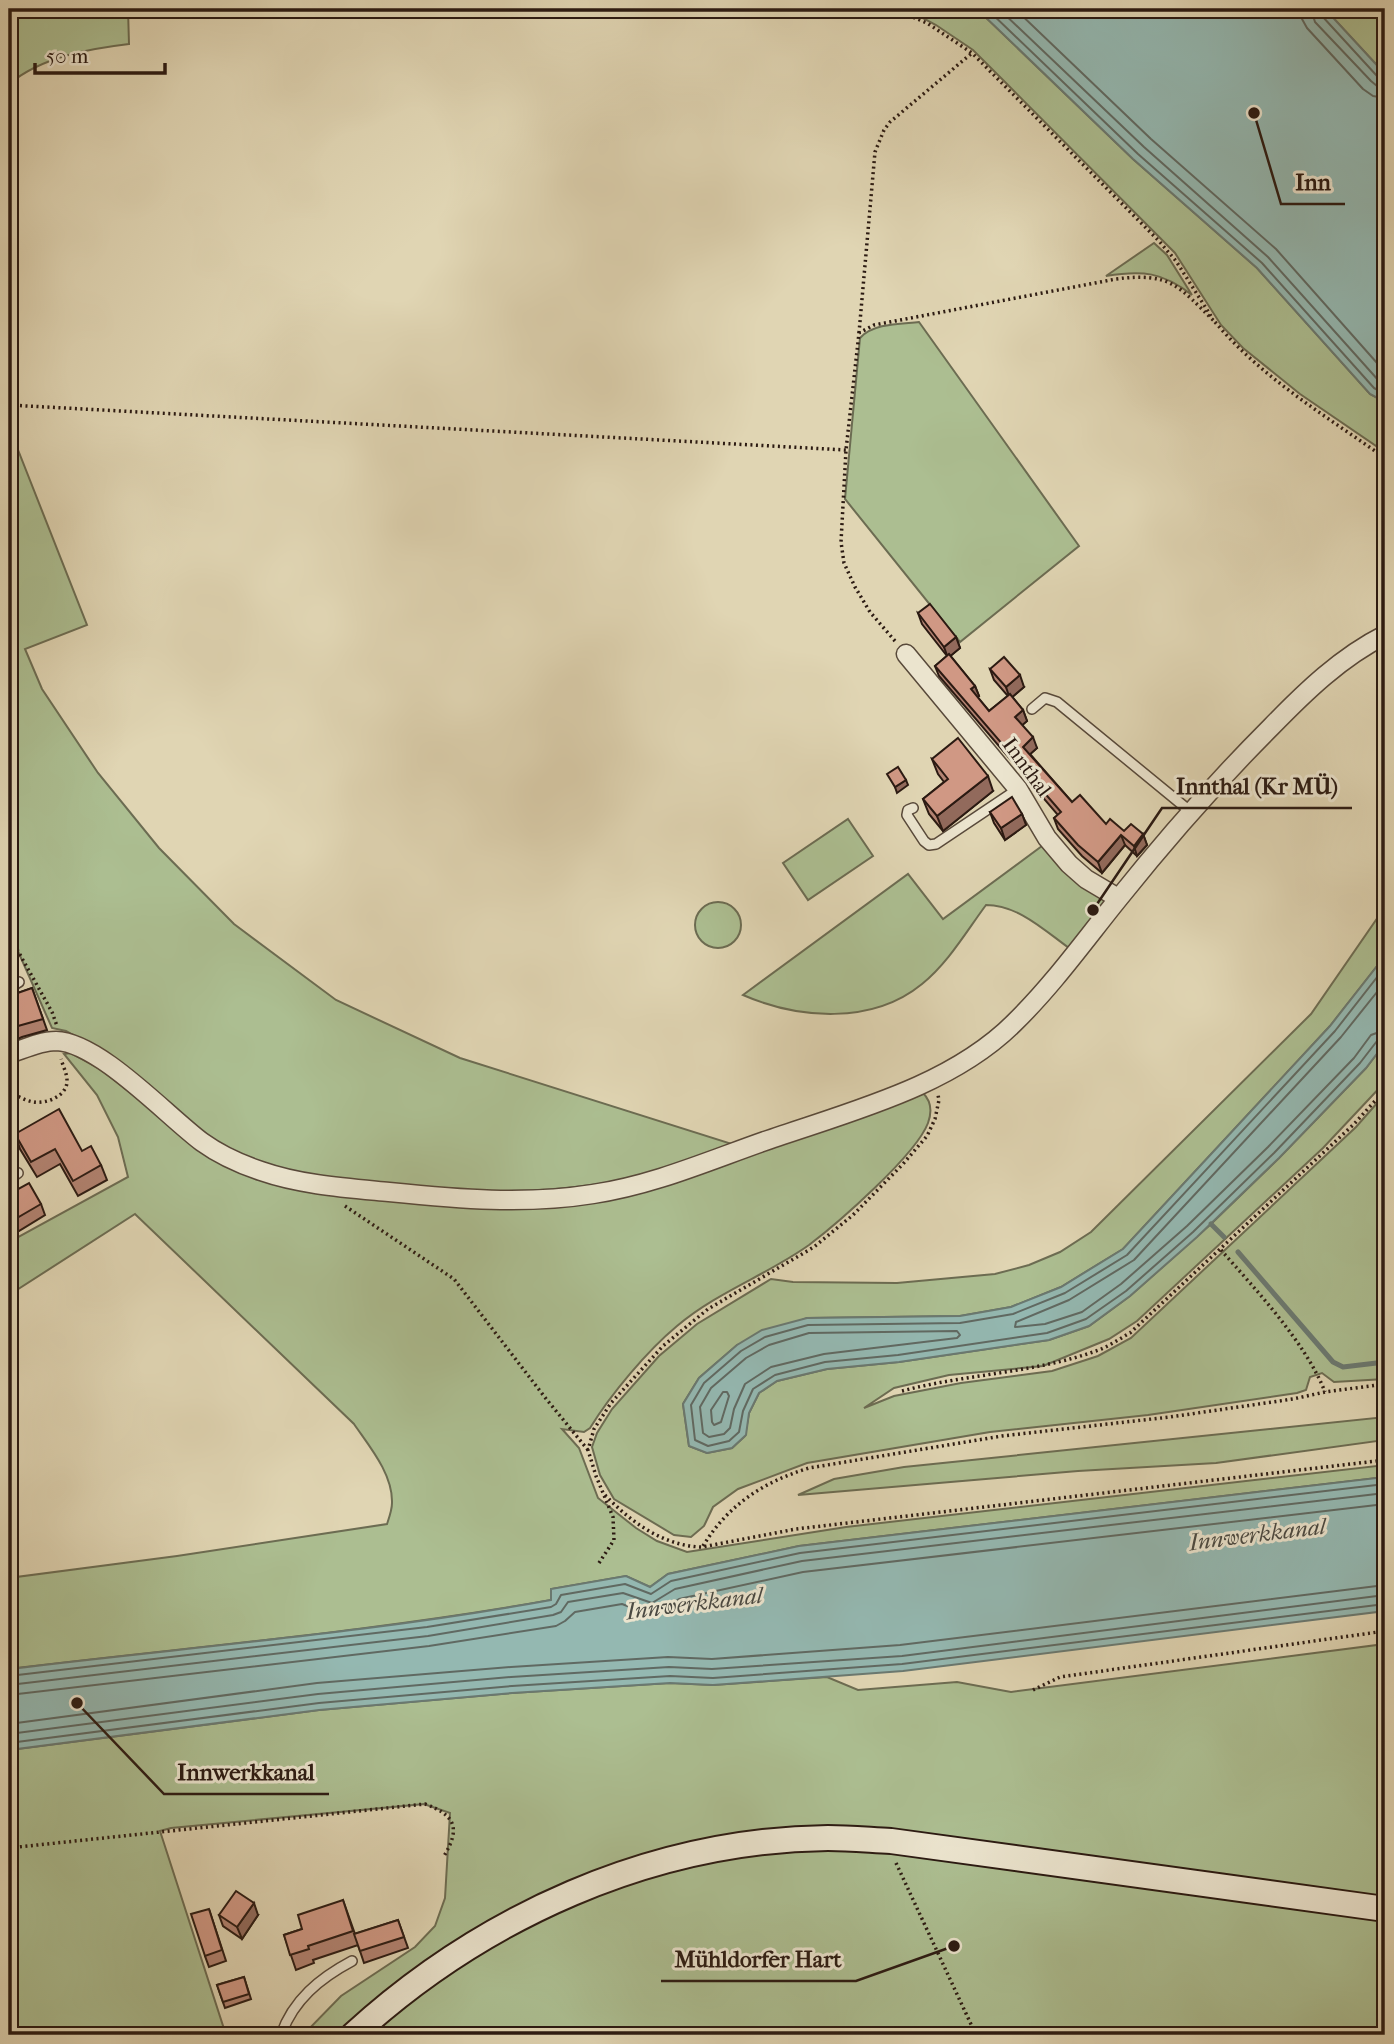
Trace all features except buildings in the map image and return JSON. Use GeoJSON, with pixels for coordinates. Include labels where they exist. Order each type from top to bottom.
{"type":"FeatureCollection","features":[{"type":"Feature","properties":{"kind":"main road"},"geometry":{"type":"LineString","coordinates":[[353,2035],[412,1985],[456,1955],[547,1904],[628,1872],[681,1857],[777,1841],[828,1838],[891,1841],[1385,1909]]}},
{"type":"Feature","properties":{"kind":"street"},"geometry":{"type":"LineString","coordinates":[[9,1054],[42,1042],[57,1041],[73,1045],[95,1056],[217,1152],[261,1171],[292,1180],[352,1189],[497,1201],[574,1197],[637,1186],[881,1100],[971,1058],[1014,1023],[1067,964],[1191,811],[1295,703],[1330,671],[1385,635]]}},
{"type":"Feature","properties":{"kind":"street","name":"Innthal"},"geometry":{"type":"LineString","coordinates":[[906,654],[1018,789],[1047,838],[1069,864],[1086,879],[1118,898]]}},
{"type":"Feature","properties":{"kind":"lane"},"geometry":{"type":"LineString","coordinates":[[1032,709],[1045,698],[1057,702],[1191,811]]}},
{"type":"Feature","properties":{"kind":"lane"},"geometry":{"type":"LineString","coordinates":[[913,808],[908,810],[907,815],[924,841],[929,845],[936,844],[1018,789]]}},
{"type":"Feature","properties":{"kind":"lane"},"geometry":{"type":"LineString","coordinates":[[9,988],[19,982]]}},
{"type":"Feature","properties":{"kind":"lane"},"geometry":{"type":"LineString","coordinates":[[9,1179],[18,1173]]}},
{"type":"Feature","properties":{"kind":"lane"},"geometry":{"type":"LineString","coordinates":[[281,2035],[285,2023],[302,1998],[321,1979],[352,1961]]}},
{"type":"Feature","properties":{"kind":"path"},"geometry":{"type":"LineString","coordinates":[[894,9],[927,23],[972,53],[1159,241],[1234,345],[1310,406],[1385,458]]}},
{"type":"Feature","properties":{"kind":"path"},"geometry":{"type":"LineString","coordinates":[[906,654],[870,612],[855,587],[844,563],[841,519],[875,152],[884,130],[898,115],[972,53]]}},
{"type":"Feature","properties":{"kind":"path"},"geometry":{"type":"LineString","coordinates":[[859,333],[874,324],[1116,279],[1148,276],[1164,279],[1176,287],[1215,322]]}},
{"type":"Feature","properties":{"kind":"path"},"geometry":{"type":"LineString","coordinates":[[9,405],[846,450]]}},
{"type":"Feature","properties":{"kind":"path"},"geometry":{"type":"LineString","coordinates":[[9,936],[52,1013],[68,1079],[64,1092],[52,1099],[36,1103],[9,1091]]}},
{"type":"Feature","properties":{"kind":"path"},"geometry":{"type":"LineString","coordinates":[[599,1563],[614,1540],[613,1517],[589,1459],[588,1450],[594,1429],[611,1403],[663,1346],[708,1309],[814,1247],[853,1215],[927,1136],[935,1119],[939,1100],[934,1077]]}},
{"type":"Feature","properties":{"kind":"path"},"geometry":{"type":"LineString","coordinates":[[902,1391],[936,1382],[1057,1362],[1099,1350],[1130,1333],[1354,1124],[1385,1090]]}},
{"type":"Feature","properties":{"kind":"path"},"geometry":{"type":"LineString","coordinates":[[343,1205],[454,1279],[588,1450]]}},
{"type":"Feature","properties":{"kind":"path"},"geometry":{"type":"LineString","coordinates":[[1221,1250],[1296,1341],[1320,1378],[1325,1392]]}},
{"type":"Feature","properties":{"kind":"path"},"geometry":{"type":"LineString","coordinates":[[702,1548],[715,1526],[758,1488],[809,1468],[1002,1436],[1170,1417],[1385,1384]]}},
{"type":"Feature","properties":{"kind":"path"},"geometry":{"type":"LineString","coordinates":[[605,1495],[622,1513],[651,1533],[687,1547],[702,1548],[809,1527],[1385,1460]]}},
{"type":"Feature","properties":{"kind":"path"},"geometry":{"type":"LineString","coordinates":[[1033,1690],[1060,1677],[1385,1631]]}},
{"type":"Feature","properties":{"kind":"path"},"geometry":{"type":"LineString","coordinates":[[9,1848],[425,1804],[445,1813],[450,1819],[453,1841],[443,1856]]}},
{"type":"Feature","properties":{"kind":"path"},"geometry":{"type":"LineString","coordinates":[[908,1862],[895,1860],[976,2035]]}},
{"type":"Feature","properties":{"kind":"green space"},"geometry":{"type":"Polygon","coordinates":[[[9,9],[128,9],[129,44],[81,52],[50,61],[9,84],[9,9]]]}},
{"type":"Feature","properties":{"kind":"green space"},"geometry":{"type":"Polygon","coordinates":[[[906,9],[977,9],[1133,159],[1257,268],[1370,394],[1385,402],[1385,452],[1300,394],[1243,348],[1221,325],[1175,253],[1008,85],[973,50],[906,9]]]}},
{"type":"Feature","properties":{"kind":"green space"},"geometry":{"type":"Polygon","coordinates":[[[1325,9],[1385,9],[1385,74],[1325,9]]]}},
{"type":"Feature","properties":{"kind":"green space"},"geometry":{"type":"Polygon","coordinates":[[[1154,243],[1167,255],[1192,295],[1162,277],[1141,273],[1106,276],[1154,243]]]}},
{"type":"Feature","properties":{"kind":"green space"},"geometry":{"type":"Polygon","coordinates":[[[919,322],[1079,546],[960,642],[845,499],[860,338],[872,329],[919,322]]]}},
{"type":"Feature","properties":{"kind":"green space"},"geometry":{"type":"Polygon","coordinates":[[[9,427],[87,625],[25,649],[42,689],[98,773],[159,848],[234,924],[336,1000],[460,1058],[732,1144],[640,1176],[562,1188],[465,1190],[298,1174],[262,1164],[219,1145],[102,1051],[66,1031],[52,1028],[9,931],[9,427]]]}},
{"type":"Feature","properties":{"kind":"green space"},"geometry":{"type":"Polygon","coordinates":[[[848,819],[873,856],[808,900],[783,863],[848,819]]]}},
{"type":"Feature","properties":{"kind":"green space"},"geometry":{"type":"Polygon","coordinates":[[[1046,843],[1105,900],[1069,948],[1020,914],[998,906],[986,905],[931,976],[902,997],[881,1006],[858,1012],[811,1013],[764,1003],[743,995],[908,874],[943,919],[1046,843]]]}},
{"type":"Feature","properties":{"kind":"green space"},"geometry":{"type":"Polygon","coordinates":[[[718,902],[734,909],[741,925],[734,941],[718,948],[702,941],[695,925],[702,909],[718,902]]]}},
{"type":"Feature","properties":{"kind":"green space"},"geometry":{"type":"Polygon","coordinates":[[[1385,907],[1385,956],[1330,1026],[1123,1249],[1061,1287],[1011,1307],[960,1316],[807,1318],[737,1345],[699,1378],[683,1404],[689,1446],[707,1453],[732,1448],[745,1436],[749,1413],[759,1393],[777,1381],[827,1369],[899,1362],[1049,1340],[1089,1326],[1130,1296],[1211,1224],[1366,1068],[1385,1043],[1385,1082],[1323,1148],[1137,1321],[1109,1339],[1043,1366],[949,1375],[894,1388],[864,1408],[894,1396],[961,1383],[1052,1371],[1098,1356],[1131,1338],[1356,1127],[1385,1094],[1385,1379],[1334,1382],[1322,1373],[1310,1377],[1306,1390],[1297,1393],[1148,1415],[990,1432],[807,1463],[738,1489],[713,1507],[704,1526],[691,1537],[674,1535],[614,1499],[600,1475],[592,1447],[597,1433],[612,1409],[659,1356],[697,1324],[771,1279],[793,1282],[897,1283],[995,1274],[1029,1265],[1060,1252],[1091,1232],[1311,1014],[1385,907]]]}},
{"type":"Feature","properties":{"kind":"green space"},"geometry":{"type":"Polygon","coordinates":[[[71,1053],[100,1069],[217,1160],[271,1180],[559,1205],[923,1093],[931,1111],[921,1137],[893,1170],[856,1205],[809,1245],[709,1303],[677,1326],[630,1374],[590,1428],[584,1432],[562,1429],[579,1448],[598,1498],[657,1541],[687,1552],[846,1527],[1385,1465],[1385,1477],[799,1546],[668,1574],[650,1587],[626,1576],[551,1589],[551,1600],[484,1611],[349,1630],[9,1669],[9,1578],[387,1524],[392,1506],[389,1482],[384,1471],[354,1424],[135,1214],[9,1295],[9,1242],[128,1177],[118,1137],[97,1095],[64,1054],[71,1053]]]}},
{"type":"Feature","properties":{"kind":"green space"},"geometry":{"type":"Polygon","coordinates":[[[1385,1417],[1385,1440],[1216,1463],[1078,1471],[798,1495],[834,1479],[904,1467],[1385,1417]]]}},
{"type":"Feature","properties":{"kind":"green space"},"geometry":{"type":"Polygon","coordinates":[[[1385,1644],[1385,2035],[303,2035],[341,1996],[415,1947],[435,1926],[445,1898],[450,1813],[424,1804],[160,1831],[226,2035],[9,2035],[9,1750],[319,1710],[512,1693],[670,1683],[713,1685],[827,1677],[858,1690],[957,1682],[1011,1692],[1385,1644]]]}},
{"type":"Feature","properties":{"kind":"water"},"geometry":{"type":"Polygon","coordinates":[[[977,9],[1325,9],[1385,74],[1385,402],[1370,394],[1257,268],[1133,159],[977,9]]]}},
{"type":"Feature","properties":{"kind":"water"},"geometry":{"type":"Polygon","coordinates":[[[1385,956],[1385,1043],[1366,1068],[1279,1158],[1197,1237],[1130,1296],[1089,1326],[1049,1340],[899,1362],[827,1369],[777,1381],[759,1393],[749,1413],[746,1435],[732,1448],[707,1453],[689,1446],[683,1404],[699,1378],[737,1345],[762,1330],[807,1318],[960,1316],[1011,1307],[1061,1287],[1123,1249],[1330,1026],[1385,956]]]}},
{"type":"Feature","properties":{"kind":"water"},"geometry":{"type":"Polygon","coordinates":[[[1385,1477],[1385,1611],[903,1671],[713,1685],[670,1683],[512,1693],[319,1710],[9,1750],[9,1669],[348,1631],[484,1612],[551,1600],[551,1589],[626,1576],[650,1587],[668,1574],[799,1546],[1385,1477]]]}},
{"type":"Feature","properties":{"kind":"waterway"},"geometry":{"type":"LineString","coordinates":[[1211,1224],[1224,1237]]}},
{"type":"Feature","properties":{"kind":"waterway"},"geometry":{"type":"LineString","coordinates":[[1238,1252],[1333,1362],[1343,1367],[1385,1362]]}},
{"type":"Feature","properties":{"kind":"place","name":"Inn"},"geometry":{"type":"Point","coordinates":[1254,113]}},
{"type":"Feature","properties":{"kind":"place","name":"Innthal (Kr MÜ)"},"geometry":{"type":"Point","coordinates":[1093,910]}},
{"type":"Feature","properties":{"kind":"place","name":"Innwerkkanal"},"geometry":{"type":"Point","coordinates":[77,1703]}},
{"type":"Feature","properties":{"kind":"place","name":"Mühldorfer Hart"},"geometry":{"type":"Point","coordinates":[954,1946]}}]}
